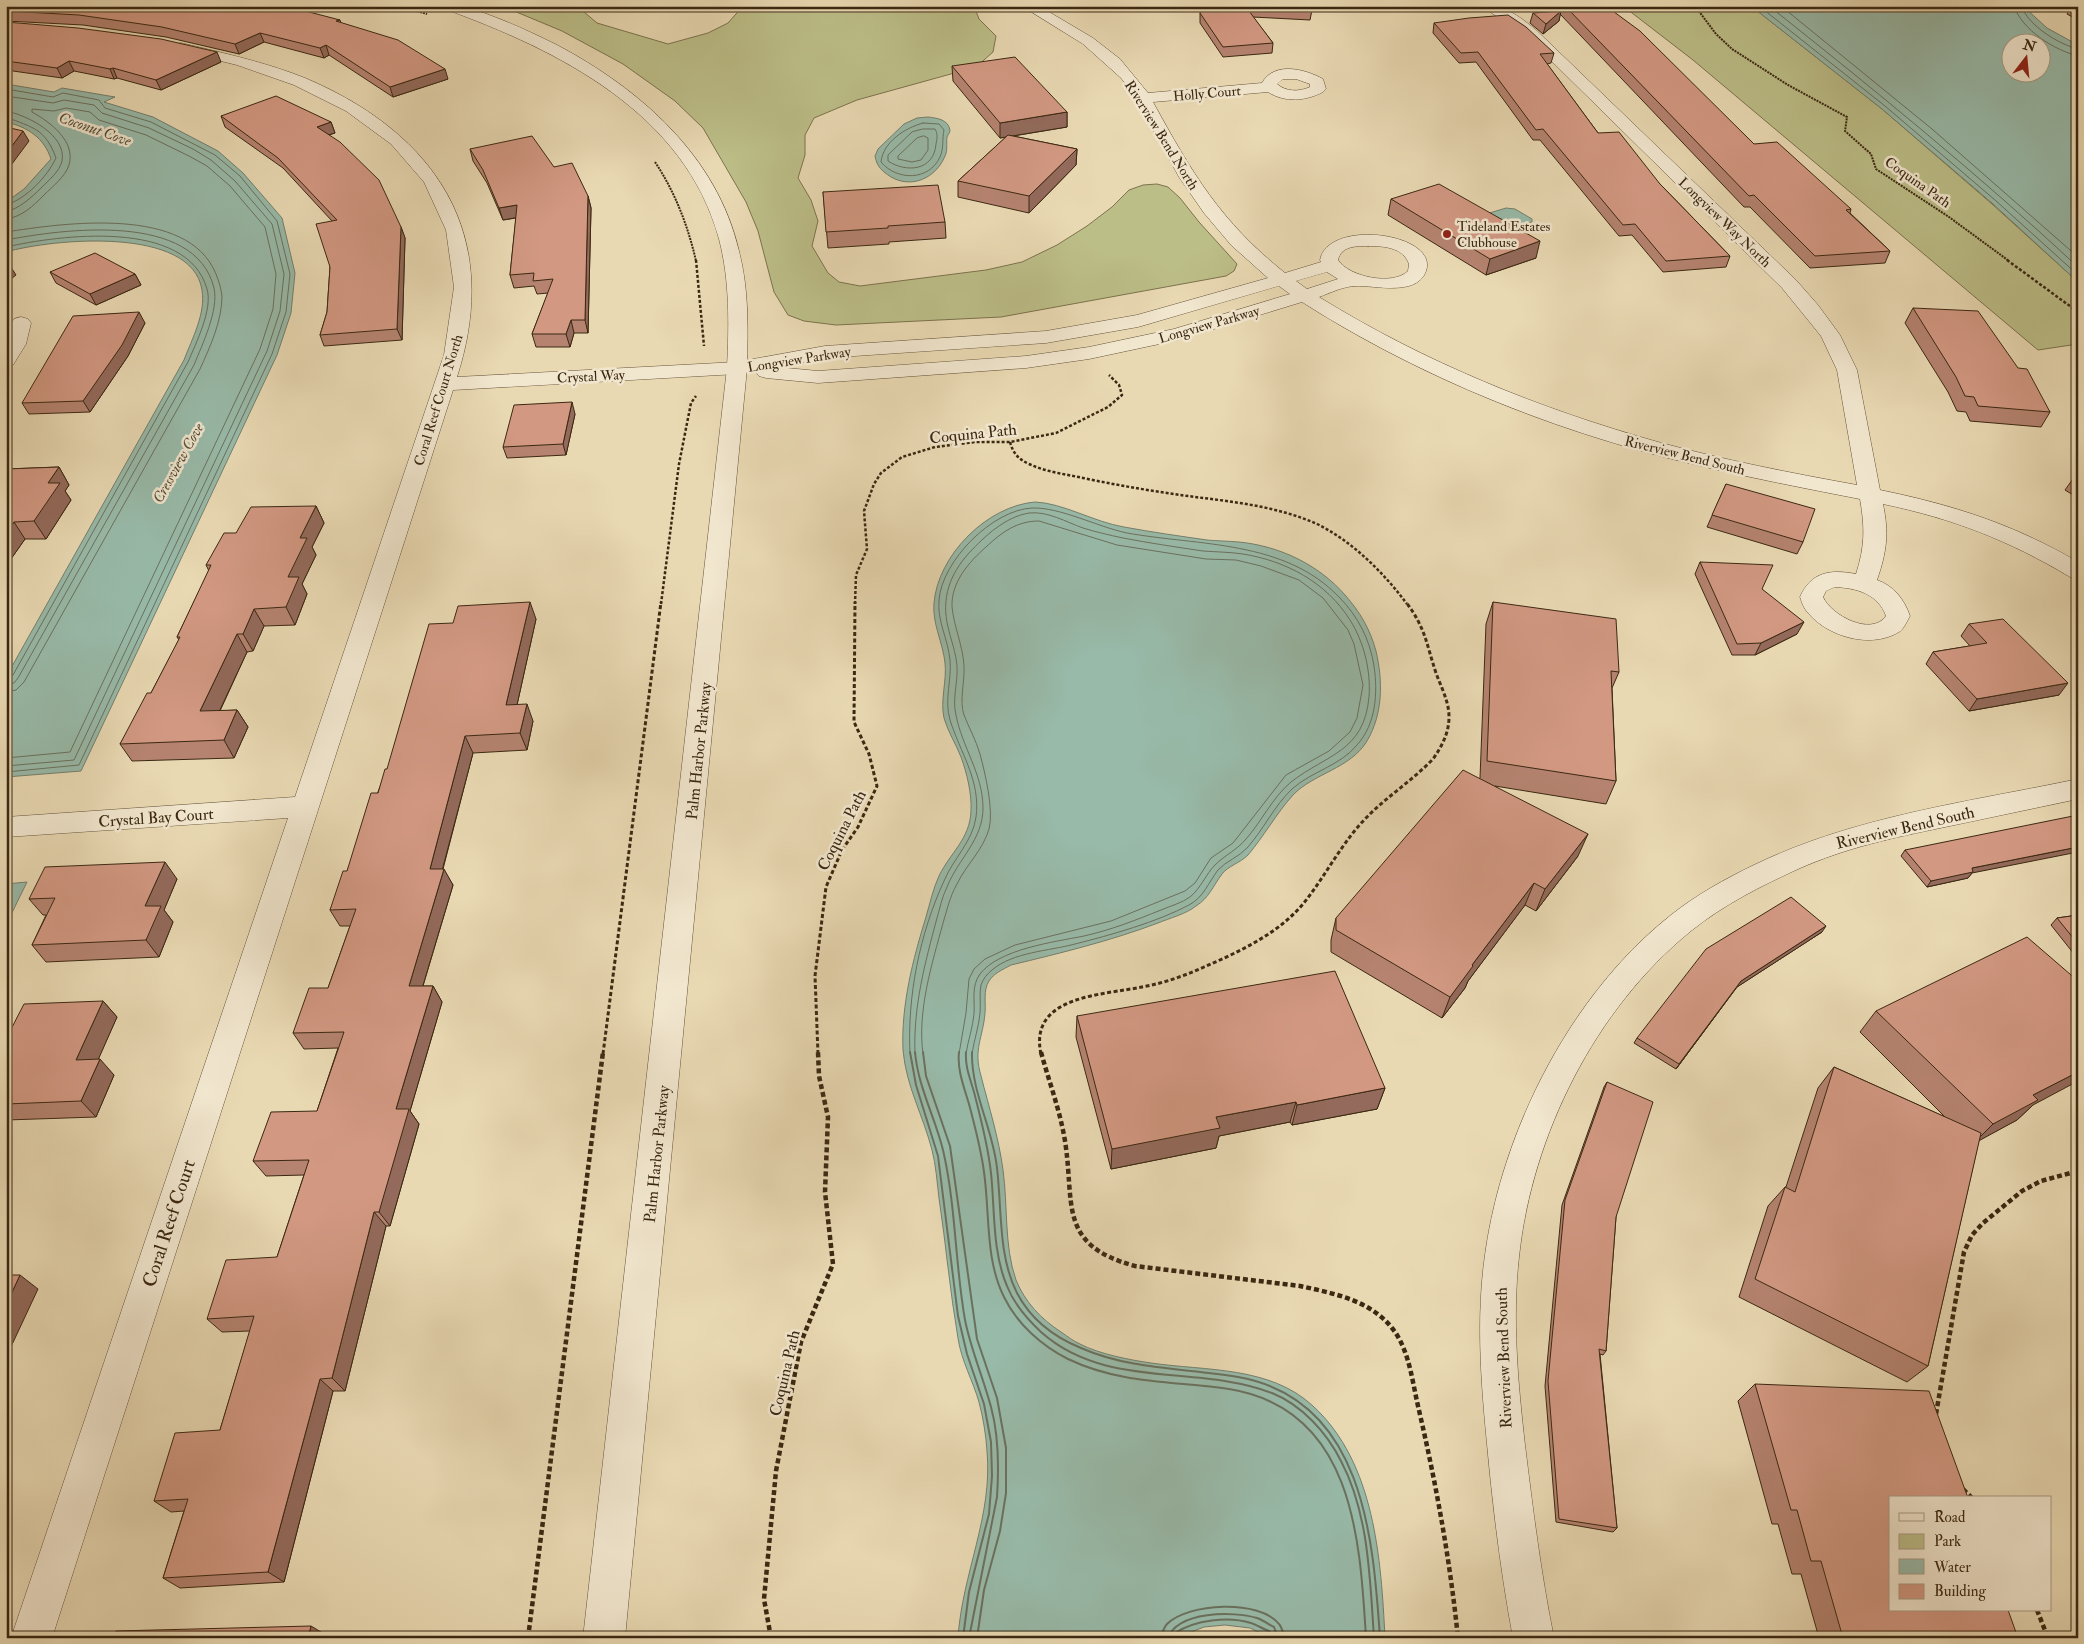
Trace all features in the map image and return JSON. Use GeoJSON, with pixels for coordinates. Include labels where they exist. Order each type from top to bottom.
{"type":"FeatureCollection","features":[{"type":"Feature","properties":{"kind":"street","name":"Riverview Bend North"},"geometry":{"type":"LineString","coordinates":[[1029,6],[1085,39],[1105,54],[1136,86],[1179,164],[1215,216],[1242,245],[1282,280],[1306,296]]}},
{"type":"Feature","properties":{"kind":"street","name":"Longview Way North"},"geometry":{"type":"LineString","coordinates":[[1488,6],[1514,20],[1530,32],[1778,273],[1821,322],[1838,349],[1847,370],[1870,494],[1876,536],[1872,563],[1864,583]]}},
{"type":"Feature","properties":{"kind":"street","name":"Palm Harbor Parkway"},"geometry":{"type":"LineString","coordinates":[[442,12],[486,18],[534,38],[591,70],[640,106],[681,148],[702,180],[727,237],[736,293],[737,368],[604,1638]]}},
{"type":"Feature","properties":{"kind":"street","name":"Coral Reef Court North"},"geometry":{"type":"LineString","coordinates":[[160,42],[235,59],[284,75],[321,91],[373,120],[401,144],[424,168],[448,207],[454,222],[462,255],[463,312],[454,355],[305,807]]}},
{"type":"Feature","properties":{"kind":"street","name":"Holly Court"},"geometry":{"type":"LineString","coordinates":[[1142,98],[1271,87]]}},
{"type":"Feature","properties":{"kind":"street"},"geometry":{"type":"LineString","coordinates":[[1358,240],[1386,242],[1410,251],[1419,265],[1416,272],[1409,278],[1398,282],[1384,284],[1355,280],[1344,276],[1331,265],[1329,254],[1338,246],[1358,240]]}},
{"type":"Feature","properties":{"kind":"street","name":"Longview Parkway"},"geometry":{"type":"LineString","coordinates":[[737,368],[825,352],[1017,340],[1074,333],[1180,310],[1331,265]]}},
{"type":"Feature","properties":{"kind":"street","name":"Longview Parkway"},"geometry":{"type":"LineString","coordinates":[[737,368],[818,377],[912,372],[1026,362],[1089,353],[1178,334],[1355,280]]}},
{"type":"Feature","properties":{"kind":"street","name":"Riverview Bend South"},"geometry":{"type":"LineString","coordinates":[[1306,296],[1344,320],[1432,366],[1504,397],[1565,420],[1681,456],[1796,481],[1870,494],[1943,512],[1993,528],[2038,548],[2078,572]]}},
{"type":"Feature","properties":{"kind":"street"},"geometry":{"type":"LineString","coordinates":[[6,361],[16,344],[21,324]]}},
{"type":"Feature","properties":{"kind":"street"},"geometry":{"type":"LineString","coordinates":[[910,347],[912,372]]}},
{"type":"Feature","properties":{"kind":"street","name":"Crystal Way"},"geometry":{"type":"LineString","coordinates":[[444,384],[737,368]]}},
{"type":"Feature","properties":{"kind":"street","name":"Riverview Bend South"},"geometry":{"type":"LineString","coordinates":[[1534,1638],[1524,1589],[1506,1444],[1500,1370],[1498,1306],[1502,1254],[1511,1200],[1524,1156],[1553,1089],[1592,1020],[1636,964],[1681,923],[1735,889],[1796,858],[1859,835],[2078,789]]}},
{"type":"Feature","properties":{"kind":"street","name":"Crystal Bay Court"},"geometry":{"type":"LineString","coordinates":[[6,827],[305,807]]}},
{"type":"Feature","properties":{"kind":"street","name":"Coral Reef Court"},"geometry":{"type":"LineString","coordinates":[[31,1638],[305,807]]}},
{"type":"Feature","properties":{"kind":"path"},"geometry":{"type":"LineString","coordinates":[[400,6],[442,12]]}},
{"type":"Feature","properties":{"kind":"path","name":"Coquina Path"},"geometry":{"type":"LineString","coordinates":[[1695,6],[1716,34],[1732,49],[1788,85],[1847,117],[1845,131],[1871,154],[1876,169],[1949,217],[2078,312]]}},
{"type":"Feature","properties":{"kind":"path"},"geometry":{"type":"LineString","coordinates":[[653,158],[674,193],[694,252],[700,289],[704,353]]}},
{"type":"Feature","properties":{"kind":"path","name":"Coquina Path"},"geometry":{"type":"LineString","coordinates":[[771,1638],[764,1599],[776,1471],[802,1342],[833,1264],[825,1192],[828,1117],[819,1076],[815,976],[826,887],[842,850],[858,827],[877,786],[868,754],[854,722],[856,575],[867,548],[864,511],[874,484],[881,473],[902,457],[944,446],[1010,442],[1056,432],[1108,407],[1122,396],[1119,385],[1112,376],[1100,368],[1089,353]]}},
{"type":"Feature","properties":{"kind":"path"},"geometry":{"type":"LineString","coordinates":[[528,1638],[679,464],[691,403],[701,389]]}},
{"type":"Feature","properties":{"kind":"path"},"geometry":{"type":"LineString","coordinates":[[1010,442],[1014,455],[1018,459],[1037,467],[1138,489],[1253,507],[1296,517],[1320,526],[1349,545],[1376,569],[1406,604],[1425,634],[1448,704],[1450,717],[1445,741],[1431,762],[1376,807],[1352,833],[1306,900],[1294,913],[1282,925],[1252,943],[1188,973],[1158,984],[1092,996],[1061,1007],[1048,1015],[1042,1025],[1039,1036],[1040,1048],[1052,1087],[1062,1132],[1067,1162],[1068,1202],[1072,1214],[1088,1243],[1100,1254],[1114,1261],[1134,1266],[1300,1286],[1327,1292],[1368,1308],[1392,1328],[1407,1361],[1439,1493],[1458,1638]]}},
{"type":"Feature","properties":{"kind":"path"},"geometry":{"type":"LineString","coordinates":[[1936,1416],[1964,1252],[1972,1235],[1983,1223],[2022,1191],[2040,1180],[2078,1171]]}},
{"type":"Feature","properties":{"kind":"path"},"geometry":{"type":"LineString","coordinates":[[1959,1485],[1970,1496]]}},
{"type":"Feature","properties":{"kind":"path"},"geometry":{"type":"LineString","coordinates":[[2038,1612],[2048,1638]]}},
{"type":"Feature","properties":{"kind":"green space"},"geometry":{"type":"Polygon","coordinates":[[[502,6],[577,6],[597,23],[668,44],[708,33],[728,23],[743,6],[974,6],[979,19],[996,36],[993,52],[976,67],[857,100],[814,118],[805,135],[805,155],[798,178],[811,200],[818,221],[812,246],[828,273],[839,282],[860,286],[986,270],[1022,262],[1057,245],[1087,226],[1112,207],[1129,190],[1143,185],[1157,184],[1168,187],[1180,198],[1237,264],[1234,271],[1226,276],[1001,317],[836,325],[804,321],[788,315],[774,292],[758,231],[746,202],[703,128],[675,101],[623,64],[562,31],[502,6]]]}},
{"type":"Feature","properties":{"kind":"green space"},"geometry":{"type":"Polygon","coordinates":[[[1623,6],[1751,6],[1882,109],[1992,204],[2078,282],[2078,344],[2038,350],[1693,60],[1623,6]]]}},
{"type":"Feature","properties":{"kind":"water"},"geometry":{"type":"Polygon","coordinates":[[[1751,6],[2023,6],[2047,28],[2078,45],[2078,282],[1992,203],[1882,109],[1751,6]]]}},
{"type":"Feature","properties":{"kind":"water"},"geometry":{"type":"Polygon","coordinates":[[[6,84],[54,92],[62,88],[115,97],[104,102],[153,117],[218,151],[243,173],[282,218],[295,273],[291,313],[277,355],[81,771],[6,777],[6,677],[184,360],[198,326],[203,299],[202,290],[193,269],[173,255],[147,246],[117,242],[85,241],[54,243],[6,252],[6,202],[24,189],[51,159],[44,145],[34,134],[6,122],[6,84]]]}},
{"type":"Feature","properties":{"kind":"water"},"geometry":{"type":"Polygon","coordinates":[[[928,117],[944,121],[949,126],[950,132],[947,137],[946,154],[941,164],[929,175],[915,181],[907,182],[891,177],[877,163],[875,156],[878,149],[904,124],[917,118],[928,117]]]}},
{"type":"Feature","properties":{"kind":"water"},"geometry":{"type":"Polygon","coordinates":[[[1506,208],[1515,209],[1532,219],[1532,222],[1499,234],[1473,218],[1506,208]]]}},
{"type":"Feature","properties":{"kind":"water"},"geometry":{"type":"Polygon","coordinates":[[[1035,502],[1068,509],[1113,525],[1207,540],[1254,544],[1283,552],[1323,574],[1334,584],[1360,614],[1374,643],[1380,674],[1379,709],[1372,731],[1360,750],[1342,765],[1311,781],[1293,795],[1248,855],[1225,871],[1208,896],[1192,909],[1178,916],[1122,935],[1011,965],[991,978],[986,988],[984,1022],[978,1058],[1001,1158],[1012,1267],[1016,1280],[1029,1303],[1040,1316],[1054,1327],[1075,1341],[1096,1351],[1143,1362],[1236,1372],[1257,1377],[1296,1393],[1313,1406],[1334,1429],[1350,1455],[1362,1484],[1371,1514],[1377,1545],[1385,1638],[1271,1638],[1250,1628],[1225,1625],[1204,1627],[1176,1638],[958,1638],[965,1591],[986,1499],[988,1475],[987,1445],[979,1402],[958,1338],[933,1156],[905,1063],[903,1050],[904,1016],[912,966],[933,891],[943,868],[967,830],[971,811],[970,791],[965,770],[944,718],[945,663],[934,610],[938,585],[955,551],[983,523],[1017,506],[1035,502]]]}},
{"type":"Feature","properties":{"kind":"water"},"geometry":{"type":"Polygon","coordinates":[[[27,882],[6,925],[6,884],[27,882]]]}},
{"type":"Feature","properties":{"kind":"building"},"geometry":{"type":"Polygon","coordinates":[[[6,6],[286,6],[340,20],[336,21],[398,40],[445,69],[390,87],[326,45],[320,48],[260,33],[235,44],[162,27],[79,15],[6,11],[6,6]]]}},
{"type":"Feature","properties":{"kind":"building"},"geometry":{"type":"Polygon","coordinates":[[[1204,6],[1311,6],[1312,10],[1246,7],[1273,43],[1223,47],[1200,13],[1204,6]]]}},
{"type":"Feature","properties":{"kind":"building"},"geometry":{"type":"Polygon","coordinates":[[[1565,6],[1606,6],[1640,31],[1754,144],[1777,142],[1851,209],[1846,210],[1890,251],[1815,256],[1754,195],[1749,196],[1565,6]]]}},
{"type":"Feature","properties":{"kind":"building"},"geometry":{"type":"Polygon","coordinates":[[[1561,11],[1546,24],[1533,13],[1561,11]]]}},
{"type":"Feature","properties":{"kind":"building"},"geometry":{"type":"Polygon","coordinates":[[[1508,15],[1526,27],[1554,53],[1540,54],[1598,133],[1619,132],[1660,184],[1730,256],[1666,261],[1635,224],[1623,225],[1543,129],[1536,130],[1478,52],[1461,53],[1434,23],[1508,15]]]}},
{"type":"Feature","properties":{"kind":"building"},"geometry":{"type":"Polygon","coordinates":[[[6,22],[78,28],[161,39],[217,52],[156,80],[113,68],[69,61],[57,68],[6,61],[6,22]]]}},
{"type":"Feature","properties":{"kind":"building"},"geometry":{"type":"Polygon","coordinates":[[[1015,57],[1067,112],[1000,123],[952,66],[1015,57]]]}},
{"type":"Feature","properties":{"kind":"building"},"geometry":{"type":"Polygon","coordinates":[[[276,96],[331,122],[317,127],[340,142],[379,180],[401,227],[397,329],[320,335],[327,312],[330,267],[316,224],[337,220],[278,158],[221,116],[276,96]]]}},
{"type":"Feature","properties":{"kind":"building"},"geometry":{"type":"Polygon","coordinates":[[[6,127],[23,131],[6,154],[6,127]]]}},
{"type":"Feature","properties":{"kind":"building"},"geometry":{"type":"Polygon","coordinates":[[[1008,135],[1077,149],[1029,196],[958,181],[1008,135]]]}},
{"type":"Feature","properties":{"kind":"building"},"geometry":{"type":"Polygon","coordinates":[[[532,136],[554,167],[572,163],[588,196],[585,320],[571,320],[566,334],[532,334],[553,279],[533,281],[534,273],[510,275],[517,205],[499,208],[483,170],[470,149],[532,136]]]}},
{"type":"Feature","properties":{"kind":"building"},"geometry":{"type":"Polygon","coordinates":[[[1439,184],[1540,241],[1490,259],[1391,199],[1439,184]]]}},
{"type":"Feature","properties":{"kind":"building"},"geometry":{"type":"Polygon","coordinates":[[[938,185],[945,222],[826,232],[823,192],[938,185]]]}},
{"type":"Feature","properties":{"kind":"building"},"geometry":{"type":"Polygon","coordinates":[[[95,253],[135,274],[90,294],[50,272],[95,253]]]}},
{"type":"Feature","properties":{"kind":"building"},"geometry":{"type":"Polygon","coordinates":[[[1913,308],[1978,311],[2018,368],[2027,369],[2050,412],[1978,406],[1974,397],[1965,396],[1956,377],[1913,308]]]}},
{"type":"Feature","properties":{"kind":"building"},"geometry":{"type":"Polygon","coordinates":[[[139,312],[122,345],[83,401],[22,403],[73,316],[139,312]]]}},
{"type":"Feature","properties":{"kind":"building"},"geometry":{"type":"Polygon","coordinates":[[[572,402],[563,444],[503,447],[514,405],[572,402]]]}},
{"type":"Feature","properties":{"kind":"building"},"geometry":{"type":"Polygon","coordinates":[[[59,467],[48,483],[60,483],[34,521],[14,522],[6,532],[6,469],[59,467]]]}},
{"type":"Feature","properties":{"kind":"building"},"geometry":{"type":"Polygon","coordinates":[[[1726,484],[1815,509],[1803,542],[1712,515],[1726,484]]]}},
{"type":"Feature","properties":{"kind":"building"},"geometry":{"type":"Polygon","coordinates":[[[316,506],[300,538],[307,538],[288,577],[299,577],[286,607],[254,609],[243,634],[237,634],[200,711],[237,710],[224,740],[120,744],[147,693],[151,693],[180,637],[177,637],[211,565],[206,565],[224,533],[236,533],[251,507],[316,506]]]}},
{"type":"Feature","properties":{"kind":"building"},"geometry":{"type":"Polygon","coordinates":[[[1700,562],[1773,565],[1762,589],[1804,622],[1761,643],[1737,644],[1700,562]]]}},
{"type":"Feature","properties":{"kind":"building"},"geometry":{"type":"Polygon","coordinates":[[[530,602],[506,705],[527,704],[520,733],[465,736],[430,869],[444,869],[409,986],[433,986],[396,1109],[409,1109],[379,1212],[374,1212],[332,1378],[320,1379],[268,1572],[163,1578],[188,1499],[154,1501],[175,1433],[220,1430],[254,1316],[207,1319],[226,1260],[277,1257],[309,1160],[253,1161],[271,1112],[317,1111],[344,1032],[293,1033],[309,988],[328,988],[356,909],[330,910],[343,871],[347,871],[371,793],[378,793],[385,769],[387,769],[429,624],[453,623],[458,606],[530,602]]]}},
{"type":"Feature","properties":{"kind":"building"},"geometry":{"type":"Polygon","coordinates":[[[1493,602],[1616,619],[1619,672],[1611,671],[1616,781],[1487,761],[1493,602]]]}},
{"type":"Feature","properties":{"kind":"building"},"geometry":{"type":"Polygon","coordinates":[[[2003,619],[2068,683],[1977,699],[1933,652],[1987,643],[1969,624],[2003,619]]]}},
{"type":"Feature","properties":{"kind":"building"},"geometry":{"type":"Polygon","coordinates":[[[1463,770],[1588,834],[1545,889],[1534,883],[1450,997],[1336,930],[1336,918],[1463,770]]]}},
{"type":"Feature","properties":{"kind":"building"},"geometry":{"type":"Polygon","coordinates":[[[2078,815],[2078,847],[1972,868],[1973,872],[1931,881],[1905,850],[2078,815]]]}},
{"type":"Feature","properties":{"kind":"building"},"geometry":{"type":"Polygon","coordinates":[[[165,862],[145,906],[161,906],[146,940],[32,945],[55,898],[29,899],[45,867],[165,862]]]}},
{"type":"Feature","properties":{"kind":"building"},"geometry":{"type":"Polygon","coordinates":[[[1791,897],[1826,926],[1741,981],[1679,1064],[1637,1038],[1706,949],[1791,897]]]}},
{"type":"Feature","properties":{"kind":"building"},"geometry":{"type":"Polygon","coordinates":[[[2078,915],[2078,944],[2057,918],[2078,915]]]}},
{"type":"Feature","properties":{"kind":"building"},"geometry":{"type":"Polygon","coordinates":[[[2027,937],[2078,981],[2078,1072],[2033,1095],[2038,1100],[1993,1124],[1876,1011],[2027,937]]]}},
{"type":"Feature","properties":{"kind":"building"},"geometry":{"type":"Polygon","coordinates":[[[1335,971],[1385,1088],[1297,1105],[1296,1102],[1216,1117],[1220,1128],[1112,1149],[1077,1016],[1335,971]]]}},
{"type":"Feature","properties":{"kind":"building"},"geometry":{"type":"Polygon","coordinates":[[[103,1001],[76,1060],[100,1059],[81,1101],[6,1104],[6,1039],[24,1004],[103,1001]]]}},
{"type":"Feature","properties":{"kind":"building"},"geometry":{"type":"Polygon","coordinates":[[[1834,1067],[1981,1133],[1928,1366],[1755,1279],[1785,1187],[1795,1192],[1834,1067]]]}},
{"type":"Feature","properties":{"kind":"building"},"geometry":{"type":"Polygon","coordinates":[[[1607,1082],[1653,1102],[1616,1217],[1606,1351],[1599,1349],[1617,1528],[1559,1519],[1548,1381],[1565,1200],[1607,1082]]]}},
{"type":"Feature","properties":{"kind":"building"},"geometry":{"type":"Polygon","coordinates":[[[6,1275],[20,1275],[6,1305],[6,1275]]]}},
{"type":"Feature","properties":{"kind":"building"},"geometry":{"type":"Polygon","coordinates":[[[1755,1384],[1929,1391],[1967,1496],[1889,1496],[1889,1612],[2009,1612],[2018,1638],[1843,1638],[1821,1561],[1811,1561],[1797,1510],[1791,1510],[1755,1384]]]}},
{"type":"Feature","properties":{"kind":"building"},"geometry":{"type":"Polygon","coordinates":[[[311,1626],[308,1638],[114,1638],[116,1631],[311,1626]]]}},
{"type":"Feature","properties":{"kind":"place","name":"Tideland Estates Clubhouse"},"geometry":{"type":"Point","coordinates":[1447,234]}},
{"type":"Feature","properties":{"kind":"water label","name":"Coconut Cove"},"geometry":{"type":"Point","coordinates":[95,129]}},
{"type":"Feature","properties":{"kind":"water label","name":"Cressview Cove"},"geometry":{"type":"Point","coordinates":[178,463]}}]}
